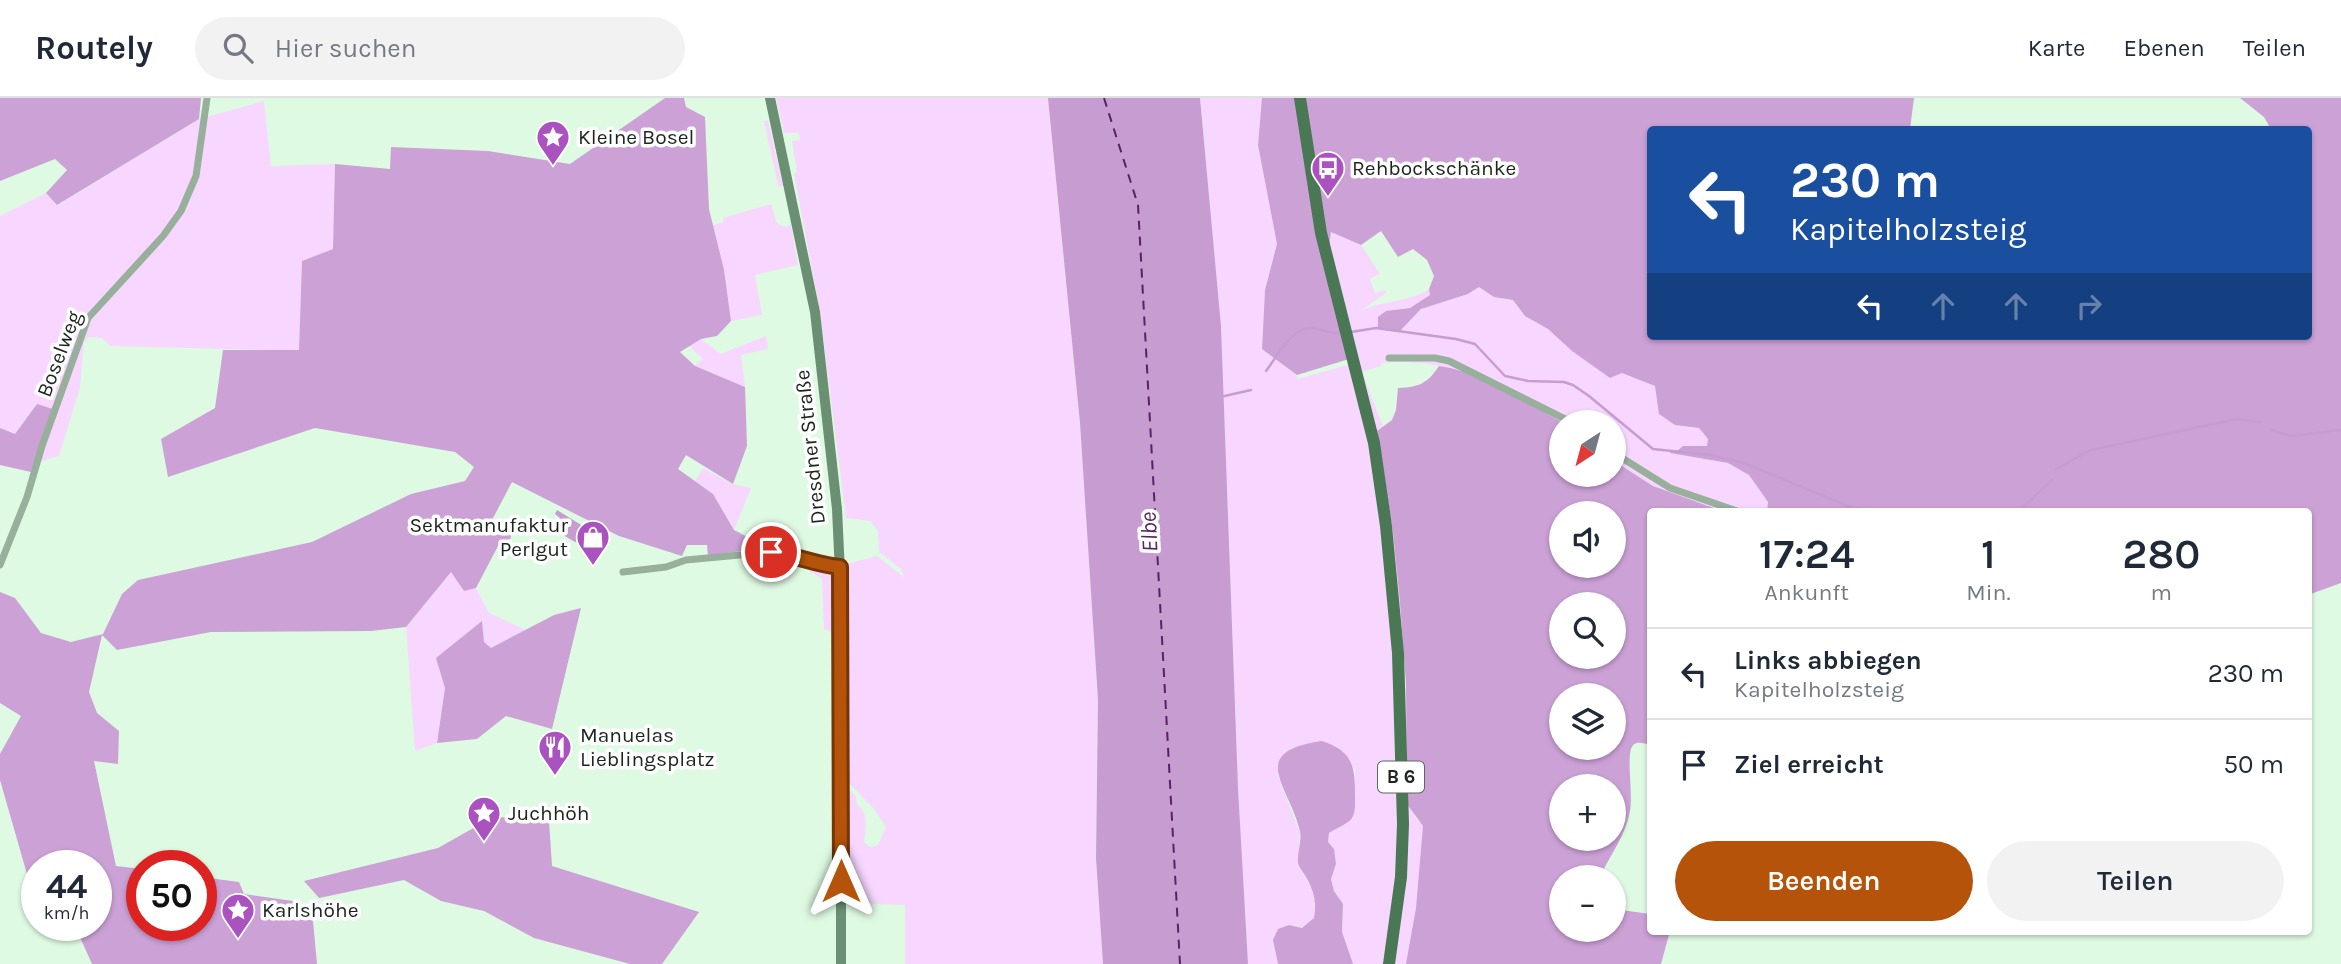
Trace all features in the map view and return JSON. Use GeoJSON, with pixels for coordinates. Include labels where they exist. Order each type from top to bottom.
{"type":"FeatureCollection","features":[{"type":"Feature","properties":{"kind":"main road","name":"Dresdner Straße"},"geometry":{"type":"LineString","coordinates":[[770,98],[815,312],[835,484],[840,567],[841,964]]}},
{"type":"Feature","properties":{"kind":"main road","name":"B 6"},"geometry":{"type":"LineString","coordinates":[[1300,98],[1321,233],[1374,443],[1382,491],[1398,653],[1402,824],[1401,877],[1388,964]]}},
{"type":"Feature","properties":{"kind":"street","name":"Boselweg"},"geometry":{"type":"LineString","coordinates":[[0,565],[23,507],[88,318],[163,236],[181,211],[196,176],[207,98]]}},
{"type":"Feature","properties":{"kind":"street"},"geometry":{"type":"LineString","coordinates":[[1389,358],[1449,360],[1549,411]]}},
{"type":"Feature","properties":{"kind":"street"},"geometry":{"type":"LineString","coordinates":[[1626,460],[1671,488],[1728,508]]}},
{"type":"Feature","properties":{"kind":"street"},"geometry":{"type":"LineString","coordinates":[[623,572],[666,567],[686,560],[771,552],[840,567]]}},
{"type":"Feature","properties":{"kind":"shaded area"},"geometry":{"type":"Polygon","coordinates":[[[0,98],[201,98],[199,119],[57,205],[46,193],[67,170],[55,159],[0,181],[0,98]]]}},
{"type":"Feature","properties":{"kind":"shaded area"},"geometry":{"type":"Polygon","coordinates":[[[665,98],[684,98],[686,107],[705,117],[709,209],[724,270],[731,321],[717,336],[701,339],[680,352],[695,366],[745,387],[747,446],[733,484],[686,455],[678,469],[713,494],[734,530],[767,547],[708,556],[707,545],[687,545],[682,556],[619,536],[512,482],[492,520],[510,530],[511,538],[498,546],[476,588],[464,591],[451,572],[406,627],[371,631],[211,632],[117,650],[102,635],[89,692],[97,713],[119,731],[118,764],[94,761],[116,866],[126,867],[126,941],[217,941],[217,879],[239,882],[244,894],[293,901],[313,921],[317,964],[92,964],[82,941],[112,941],[112,850],[21,850],[21,853],[0,780],[0,754],[21,716],[0,703],[0,592],[15,598],[41,633],[71,642],[103,634],[122,594],[138,580],[312,542],[411,494],[465,481],[474,467],[455,452],[315,428],[168,477],[161,439],[215,408],[223,350],[299,350],[302,261],[333,249],[335,164],[390,169],[391,147],[488,151],[570,164],[665,98]]]}},
{"type":"Feature","properties":{"kind":"shaded area"},"geometry":{"type":"Polygon","coordinates":[[[776,98],[1048,98],[1080,423],[1098,700],[1096,858],[1103,964],[905,964],[905,905],[846,903],[846,791],[849,790],[856,796],[857,804],[865,816],[864,842],[870,847],[878,845],[886,827],[874,809],[847,781],[847,564],[877,556],[904,577],[901,569],[879,552],[878,531],[870,521],[846,518],[820,312],[794,174],[797,171],[792,141],[800,140],[799,133],[784,133],[776,98]]]}},
{"type":"Feature","properties":{"kind":"shaded area"},"geometry":{"type":"Polygon","coordinates":[[[1200,98],[1262,98],[1258,145],[1277,244],[1265,290],[1262,349],[1297,375],[1297,379],[1351,364],[1329,247],[1331,232],[1361,245],[1380,274],[1370,279],[1375,293],[1386,290],[1386,293],[1360,311],[1429,289],[1431,295],[1410,308],[1386,311],[1399,332],[1421,309],[1468,294],[1480,287],[1494,297],[1513,300],[1525,316],[1548,329],[1572,351],[1655,386],[1675,425],[1699,428],[1708,439],[1707,446],[1684,446],[1670,453],[1728,463],[1749,475],[1768,502],[1767,508],[1706,508],[1680,499],[1626,469],[1626,410],[1549,410],[1549,415],[1470,376],[1420,363],[1381,363],[1381,366],[1362,372],[1383,426],[1377,431],[1393,533],[1400,603],[1414,816],[1423,826],[1417,915],[1406,964],[1353,964],[1345,944],[1342,931],[1343,904],[1334,891],[1331,878],[1336,864],[1328,842],[1329,833],[1350,820],[1355,810],[1355,770],[1348,757],[1335,745],[1277,774],[1300,832],[1298,865],[1313,890],[1316,906],[1314,918],[1302,928],[1289,925],[1273,941],[1278,964],[1248,964],[1238,788],[1221,326],[1200,98]]]}},
{"type":"Feature","properties":{"kind":"shaded area"},"geometry":{"type":"Polygon","coordinates":[[[1262,98],[1914,98],[1910,126],[1647,126],[1647,340],[2312,340],[2312,126],[2269,126],[2264,117],[2240,98],[2341,98],[2341,583],[2312,594],[2312,508],[1767,508],[1768,502],[1749,475],[1728,463],[1670,453],[1670,450],[1678,450],[1683,446],[1707,446],[1708,439],[1699,428],[1675,425],[1659,414],[1655,386],[1622,373],[1610,378],[1572,351],[1548,329],[1525,316],[1513,300],[1494,297],[1479,287],[1468,294],[1421,309],[1399,332],[1378,329],[1378,317],[1386,311],[1410,308],[1430,295],[1429,289],[1434,276],[1427,260],[1413,249],[1398,257],[1381,231],[1361,245],[1331,232],[1329,247],[1349,359],[1297,375],[1262,349],[1265,290],[1277,244],[1258,145],[1262,98]]]}},
{"type":"Feature","properties":{"kind":"shaded area"},"geometry":{"type":"Polygon","coordinates":[[[264,101],[271,166],[335,164],[333,249],[302,261],[299,351],[110,346],[102,338],[89,337],[84,342],[80,388],[59,456],[35,463],[37,404],[15,434],[0,428],[0,216],[46,193],[58,205],[199,119],[264,101]]]}},
{"type":"Feature","properties":{"kind":"shaded area"},"geometry":{"type":"Polygon","coordinates":[[[768,120],[783,186],[778,186],[764,121],[768,120]]]}},
{"type":"Feature","properties":{"kind":"shaded area"},"geometry":{"type":"Polygon","coordinates":[[[771,204],[777,223],[784,227],[791,225],[798,265],[755,275],[762,315],[731,321],[724,270],[713,225],[724,222],[723,218],[771,204]]]}},
{"type":"Feature","properties":{"kind":"shaded area"},"geometry":{"type":"Polygon","coordinates":[[[766,336],[768,349],[741,355],[745,387],[694,366],[703,359],[689,346],[701,339],[721,354],[766,336]]]}},
{"type":"Feature","properties":{"kind":"shaded area"},"geometry":{"type":"Polygon","coordinates":[[[1439,366],[1455,369],[1487,381],[1549,415],[1549,487],[1626,487],[1626,469],[1653,486],[1714,508],[1647,508],[1647,744],[1636,743],[1631,749],[1631,804],[1626,825],[1626,774],[1549,774],[1549,851],[1614,851],[1606,865],[1549,865],[1549,942],[1626,942],[1626,911],[1647,914],[1647,935],[1669,935],[1661,964],[1406,964],[1416,908],[1423,826],[1407,804],[1406,685],[1400,603],[1393,533],[1377,431],[1392,420],[1398,388],[1422,383],[1439,366]]]}},
{"type":"Feature","properties":{"kind":"shaded area"},"geometry":{"type":"Polygon","coordinates":[[[37,404],[53,409],[31,472],[0,465],[0,428],[15,434],[37,404]]]}},
{"type":"Feature","properties":{"kind":"shaded area"},"geometry":{"type":"Polygon","coordinates":[[[703,468],[732,484],[751,488],[734,530],[713,494],[695,481],[703,468]]]}},
{"type":"Feature","properties":{"kind":"shaded area"},"geometry":{"type":"Polygon","coordinates":[[[789,557],[821,568],[834,577],[835,631],[824,630],[822,579],[789,557]]]}},
{"type":"Feature","properties":{"kind":"shaded area"},"geometry":{"type":"Polygon","coordinates":[[[452,571],[464,591],[476,588],[489,613],[526,630],[491,648],[484,642],[482,622],[445,688],[437,743],[415,751],[406,627],[452,571]]]}},
{"type":"Feature","properties":{"kind":"shaded area"},"geometry":{"type":"Polygon","coordinates":[[[581,608],[552,729],[506,716],[477,739],[437,743],[445,688],[436,658],[482,621],[484,642],[491,648],[554,615],[581,608]]]}},
{"type":"Feature","properties":{"kind":"shaded area"},"geometry":{"type":"Polygon","coordinates":[[[1322,741],[1346,755],[1353,768],[1355,804],[1352,818],[1329,833],[1328,842],[1334,849],[1336,864],[1331,879],[1334,891],[1343,904],[1342,932],[1353,964],[1278,964],[1273,940],[1278,929],[1289,925],[1302,928],[1314,918],[1315,907],[1311,887],[1298,863],[1300,831],[1278,773],[1279,762],[1285,753],[1299,746],[1322,741]]]}},
{"type":"Feature","properties":{"kind":"shaded area"},"geometry":{"type":"Polygon","coordinates":[[[548,806],[552,866],[699,912],[662,964],[630,964],[534,938],[484,911],[441,901],[404,880],[319,898],[304,881],[438,848],[493,817],[522,818],[548,806]]]}},
{"type":"Feature","properties":{"kind":"water","name":"Elbe"},"geometry":{"type":"Polygon","coordinates":[[[1048,98],[1200,98],[1221,326],[1238,788],[1248,964],[1103,964],[1096,858],[1098,700],[1080,423],[1048,98]]]}},
{"type":"Feature","properties":{"kind":"water"},"geometry":{"type":"Polygon","coordinates":[[[557,510],[594,533],[594,537],[590,534],[588,537],[592,540],[590,544],[575,542],[553,529],[551,526],[555,519],[560,518],[555,514],[557,510]]]}},
{"type":"Feature","properties":{"kind":"waterway"},"geometry":{"type":"LineString","coordinates":[[1266,371],[1286,343],[1299,331],[1314,328],[1341,333]]}},
{"type":"Feature","properties":{"kind":"waterway"},"geometry":{"type":"LineString","coordinates":[[1351,332],[1376,328],[1475,344],[1505,376],[1573,385],[1653,449],[1710,455],[1744,463],[1855,508]]}},
{"type":"Feature","properties":{"kind":"waterway"},"geometry":{"type":"LineString","coordinates":[[1220,397],[1251,390]]}},
{"type":"Feature","properties":{"kind":"waterway"},"geometry":{"type":"LineString","coordinates":[[2056,469],[2091,450],[2237,419],[2261,422]]}},
{"type":"Feature","properties":{"kind":"waterway"},"geometry":{"type":"LineString","coordinates":[[2271,430],[2291,436],[2341,430]]}},
{"type":"Feature","properties":{"kind":"waterway"},"geometry":{"type":"LineString","coordinates":[[2022,508],[2052,480]]}},
{"type":"Feature","properties":{"kind":"ferry route"},"geometry":{"type":"LineString","coordinates":[[1104,98],[1138,205],[1180,964]]}},
{"type":"Feature","properties":{"kind":"place","name":"Kleine Bosel"},"geometry":{"type":"Point","coordinates":[553,167]}},
{"type":"Feature","properties":{"kind":"place","name":"Rehbockschänke"},"geometry":{"type":"Point","coordinates":[1328,198]}},
{"type":"Feature","properties":{"kind":"place","name":"Sektmanufaktur Perlgut"},"geometry":{"type":"Point","coordinates":[593,567]}},
{"type":"Feature","properties":{"kind":"place","name":"Manuelas Lieblingsplatz"},"geometry":{"type":"Point","coordinates":[555,777]}},
{"type":"Feature","properties":{"kind":"place","name":"Juchhöh"},"geometry":{"type":"Point","coordinates":[484,843]}},
{"type":"Feature","properties":{"kind":"place","name":"Karlshöhe"},"geometry":{"type":"Point","coordinates":[238,940]}},
{"type":"Feature","properties":{"kind":"route"},"geometry":{"type":"LineString","coordinates":[[771,552],[840,567],[841,881]]}}]}
